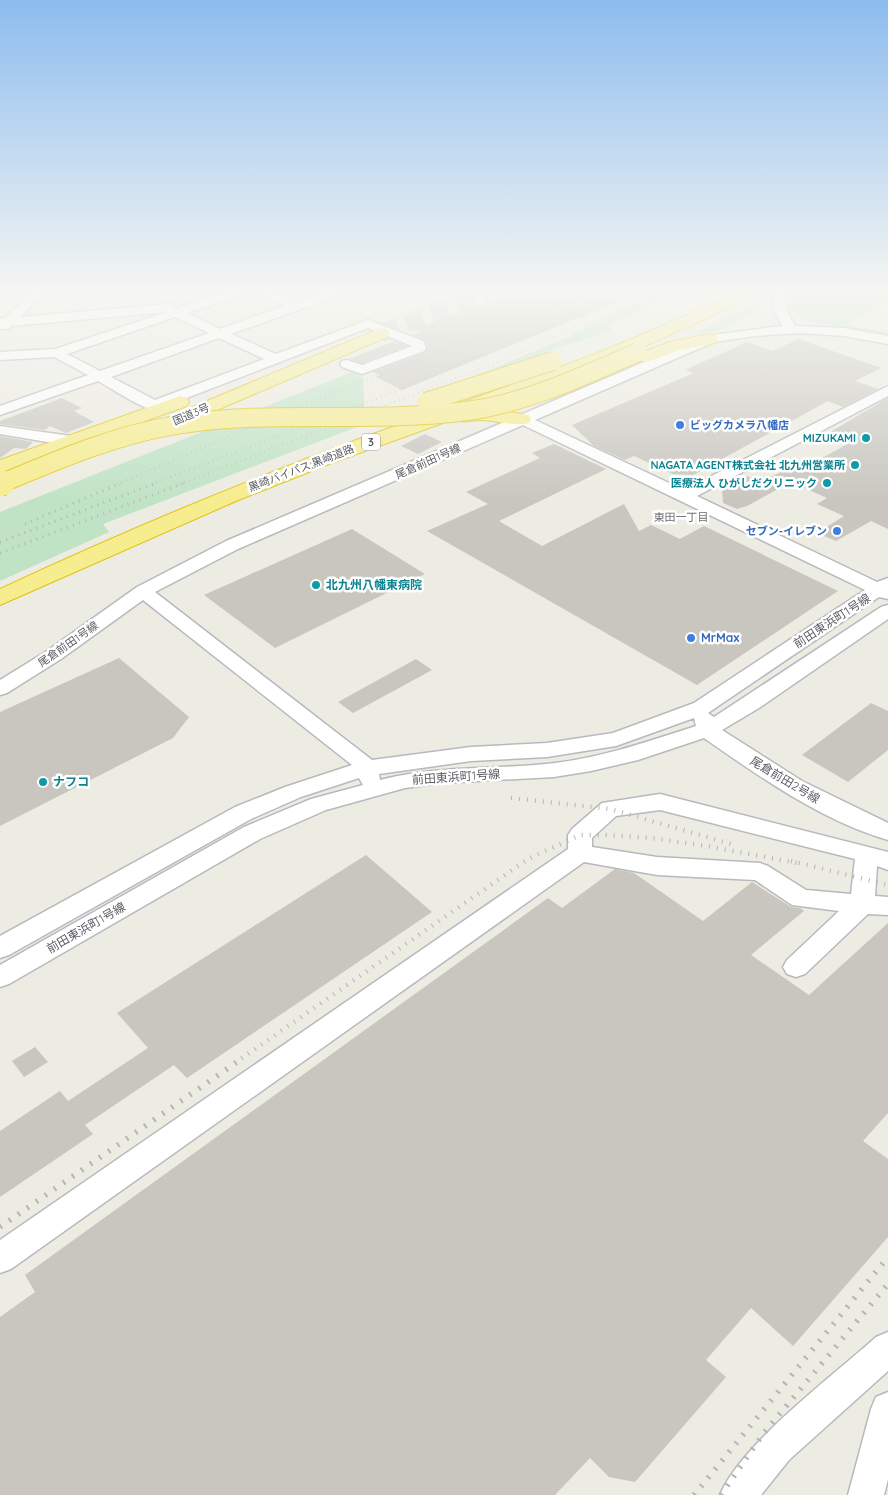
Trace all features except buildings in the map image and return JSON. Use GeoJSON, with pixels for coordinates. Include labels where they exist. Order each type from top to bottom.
{"type":"FeatureCollection","features":[{"type":"Feature","properties":{"kind":"highway","name":"国道3号"},"geometry":{"type":"LineString","coordinates":[[0,468],[157,407],[283,363]]}},
{"type":"Feature","properties":{"kind":"highway","name":"国道3号"},"geometry":{"type":"LineString","coordinates":[[0,492],[198,412],[305,363]]}},
{"type":"Feature","properties":{"kind":"highway"},"geometry":{"type":"LineString","coordinates":[[0,478],[109,438],[168,421],[244,413],[373,410],[404,407],[455,394],[553,363]]}},
{"type":"Feature","properties":{"kind":"highway","name":"黒崎バイパス;黒崎道路"},"geometry":{"type":"LineString","coordinates":[[0,585],[202,497],[570,363]]}},
{"type":"Feature","properties":{"kind":"highway","name":"黒崎バイパス;黒崎道路"},"geometry":{"type":"LineString","coordinates":[[0,598],[238,492],[587,363]]}},
{"type":"Feature","properties":{"kind":"highway"},"geometry":{"type":"LineString","coordinates":[[0,484],[111,442],[174,425],[228,418],[416,416],[485,408],[526,397],[611,363]]}},
{"type":"Feature","properties":{"kind":"highway"},"geometry":{"type":"LineString","coordinates":[[602,366],[620,363]]}},
{"type":"Feature","properties":{"kind":"highway"},"geometry":{"type":"LineString","coordinates":[[202,497],[272,465],[426,406],[488,377],[547,365]]}},
{"type":"Feature","properties":{"kind":"highway"},"geometry":{"type":"LineString","coordinates":[[30,584],[134,542],[342,464],[440,421],[482,414],[522,418]]}},
{"type":"Feature","properties":{"kind":"street"},"geometry":{"type":"LineString","coordinates":[[74,363],[157,407],[266,363]]}},
{"type":"Feature","properties":{"kind":"street"},"geometry":{"type":"LineString","coordinates":[[0,411],[137,363]]}},
{"type":"Feature","properties":{"kind":"street"},"geometry":{"type":"LineString","coordinates":[[347,364],[362,370],[381,363]]}},
{"type":"Feature","properties":{"kind":"street","name":"尾倉前田1号線"},"geometry":{"type":"LineString","coordinates":[[0,689],[54,654],[142,591],[232,544],[653,363]]}},
{"type":"Feature","properties":{"kind":"street"},"geometry":{"type":"LineString","coordinates":[[685,496],[888,390]]}},
{"type":"Feature","properties":{"kind":"street"},"geometry":{"type":"LineString","coordinates":[[522,418],[885,589]]}},
{"type":"Feature","properties":{"kind":"street"},"geometry":{"type":"LineString","coordinates":[[0,430],[71,442]]}},
{"type":"Feature","properties":{"kind":"street","name":"前田東浜町1号線"},"geometry":{"type":"LineString","coordinates":[[0,948],[243,813],[292,792],[370,778],[471,754],[582,746],[648,729],[701,708],[885,589]]}},
{"type":"Feature","properties":{"kind":"street"},"geometry":{"type":"LineString","coordinates":[[142,591],[354,755],[370,778]]}},
{"type":"Feature","properties":{"kind":"street","name":"前田東浜町1号線"},"geometry":{"type":"LineString","coordinates":[[0,978],[252,833],[319,804],[370,778],[554,770],[630,755],[707,730],[752,703],[888,610]]}},
{"type":"Feature","properties":{"kind":"street"},"geometry":{"type":"LineString","coordinates":[[701,708],[707,730]]}},
{"type":"Feature","properties":{"kind":"street","name":"尾倉前田2号線"},"geometry":{"type":"LineString","coordinates":[[707,730],[846,816],[888,832]]}},
{"type":"Feature","properties":{"kind":"street"},"geometry":{"type":"LineString","coordinates":[[580,853],[580,835],[610,810],[660,802],[878,857],[863,879],[863,904],[796,967]]}},
{"type":"Feature","properties":{"kind":"street"},"geometry":{"type":"LineString","coordinates":[[0,1258],[580,853],[657,866],[760,872],[801,899],[888,906]]}},
{"type":"Feature","properties":{"kind":"street"},"geometry":{"type":"LineString","coordinates":[[738,1495],[777,1448],[888,1349]]}},
{"type":"Feature","properties":{"kind":"street"},"geometry":{"type":"LineString","coordinates":[[866,1495],[888,1409]]}},
{"type":"Feature","properties":{"kind":"green space"},"geometry":{"type":"Polygon","coordinates":[[[507,363],[517,363],[492,370],[451,389],[447,388],[507,363]]]}},
{"type":"Feature","properties":{"kind":"green space"},"geometry":{"type":"Polygon","coordinates":[[[352,372],[363,377],[365,424],[103,524],[109,532],[0,581],[0,512],[352,372]]]}},
{"type":"Feature","properties":{"kind":"railway"},"geometry":{"type":"LineString","coordinates":[[118,484],[292,409],[410,363]]}},
{"type":"Feature","properties":{"kind":"railway"},"geometry":{"type":"LineString","coordinates":[[152,484],[391,393],[464,363]]}},
{"type":"Feature","properties":{"kind":"railway"},"geometry":{"type":"LineString","coordinates":[[180,484],[497,363]]}},
{"type":"Feature","properties":{"kind":"railway"},"geometry":{"type":"LineString","coordinates":[[25,524],[121,483]]}},
{"type":"Feature","properties":{"kind":"railway"},"geometry":{"type":"LineString","coordinates":[[0,542],[156,483]]}},
{"type":"Feature","properties":{"kind":"railway"},"geometry":{"type":"LineString","coordinates":[[0,553],[184,483]]}},
{"type":"Feature","properties":{"kind":"railway"},"geometry":{"type":"LineString","coordinates":[[511,798],[610,809],[731,844]]}},
{"type":"Feature","properties":{"kind":"railway"},"geometry":{"type":"LineString","coordinates":[[235,1063],[528,859],[580,835],[651,838],[707,846],[797,863]]}},
{"type":"Feature","properties":{"kind":"railway"},"geometry":{"type":"LineString","coordinates":[[791,861],[888,885]]}},
{"type":"Feature","properties":{"kind":"railway"},"geometry":{"type":"LineString","coordinates":[[0,1227],[237,1062]]}},
{"type":"Feature","properties":{"kind":"railway"},"geometry":{"type":"LineString","coordinates":[[694,1495],[888,1257]]}},
{"type":"Feature","properties":{"kind":"railway"},"geometry":{"type":"LineString","coordinates":[[721,1495],[763,1434],[888,1284]]}},
{"type":"Feature","properties":{"kind":"place","name":"ビッグカメラ八幡店"},"geometry":{"type":"Point","coordinates":[680,425]}},
{"type":"Feature","properties":{"kind":"place","name":"MIZUKAMI"},"geometry":{"type":"Point","coordinates":[866,438]}},
{"type":"Feature","properties":{"kind":"place","name":"NAGATA AGENT株式会社 北九州営業所"},"geometry":{"type":"Point","coordinates":[855,465]}},
{"type":"Feature","properties":{"kind":"place","name":"医療法人 ひがしだクリニック"},"geometry":{"type":"Point","coordinates":[827,483]}},
{"type":"Feature","properties":{"kind":"place","name":"セブン-イレブン"},"geometry":{"type":"Point","coordinates":[837,531]}},
{"type":"Feature","properties":{"kind":"place","name":"北九州八幡東病院"},"geometry":{"type":"Point","coordinates":[316,585]}},
{"type":"Feature","properties":{"kind":"place","name":"MrMax"},"geometry":{"type":"Point","coordinates":[691,638]}},
{"type":"Feature","properties":{"kind":"place","name":"ナフコ"},"geometry":{"type":"Point","coordinates":[43,782]}},
{"type":"Feature","properties":{"kind":"district","name":"東田一丁目"},"geometry":{"type":"Point","coordinates":[681,517]}}]}
